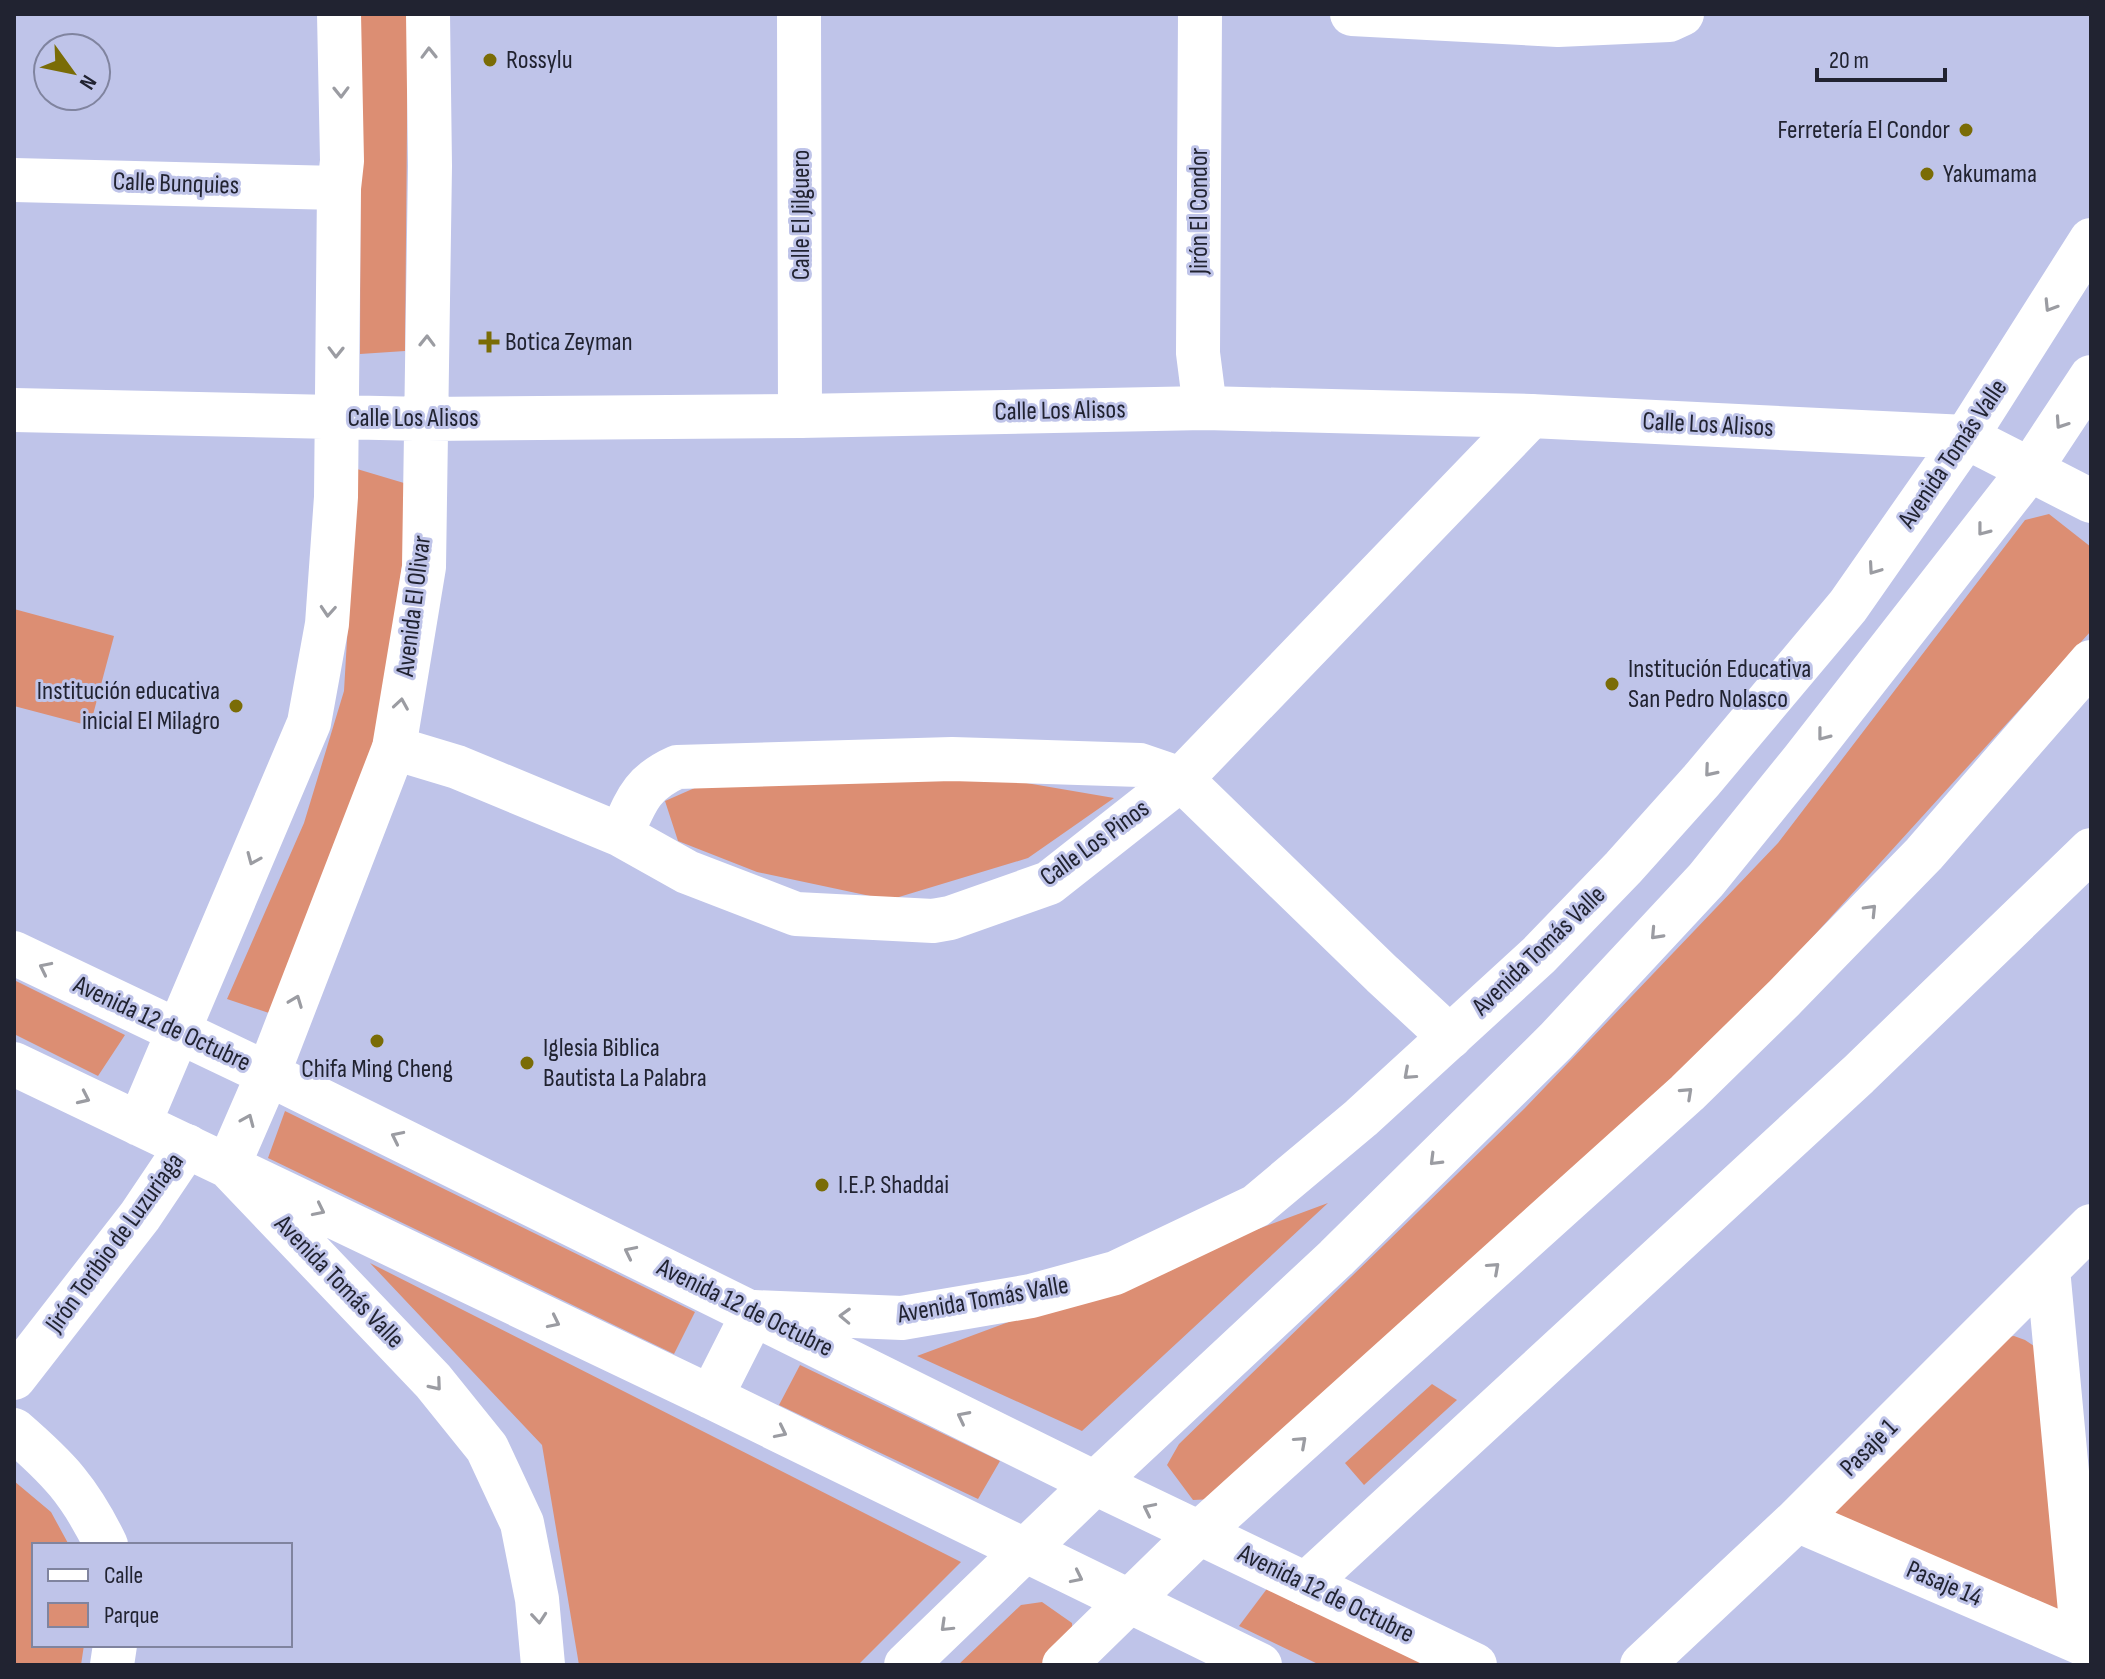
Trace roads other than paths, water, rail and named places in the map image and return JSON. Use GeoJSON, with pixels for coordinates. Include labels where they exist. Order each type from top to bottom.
{"type":"FeatureCollection","features":[{"type":"Feature","properties":{"kind":"street"},"geometry":{"type":"LineString","coordinates":[[139,1124],[309,723],[327,624],[336,497],[339,188],[342,161],[339,14]]}},
{"type":"Feature","properties":{"kind":"street","name":"Avenida El Olivar"},"geometry":{"type":"LineString","coordinates":[[228,1166],[268,1074],[394,748],[424,567],[430,166],[428,14]]}},
{"type":"Feature","properties":{"kind":"street","name":"Calle El Jilguero"},"geometry":{"type":"LineString","coordinates":[[799,14],[800,416]]}},
{"type":"Feature","properties":{"kind":"street","name":"Jirón El Condor"},"geometry":{"type":"LineString","coordinates":[[1200,14],[1198,353],[1205,408]]}},
{"type":"Feature","properties":{"kind":"street"},"geometry":{"type":"LineString","coordinates":[[1352,14],[1558,20],[1669,20],[1682,14]]}},
{"type":"Feature","properties":{"kind":"street","name":"Calle Bunquies"},"geometry":{"type":"LineString","coordinates":[[14,180],[339,188]]}},
{"type":"Feature","properties":{"kind":"street","name":"Avenida Tomás Valle"},"geometry":{"type":"LineString","coordinates":[[754,1312],[902,1318],[1031,1296],[1115,1273],[1256,1206],[1361,1118],[1539,955],[1701,781],[1848,606],[1966,437],[2091,240]]}},
{"type":"Feature","properties":{"kind":"street"},"geometry":{"type":"LineString","coordinates":[[906,1665],[1325,1268],[1534,1063],[1695,891],[1803,760],[2031,468],[2091,377]]}},
{"type":"Feature","properties":{"kind":"street","name":"Calle Los Alisos"},"geometry":{"type":"LineString","coordinates":[[14,410],[426,419],[1205,408],[1531,416],[1966,437],[2091,501]]}},
{"type":"Feature","properties":{"kind":"street","name":"Calle Los Pinos"},"geometry":{"type":"LineString","coordinates":[[394,748],[457,767],[621,835],[687,872],[796,914],[933,921],[950,918],[1049,883],[1181,779],[1531,416]]}},
{"type":"Feature","properties":{"kind":"street"},"geometry":{"type":"LineString","coordinates":[[1064,1665],[1199,1533],[1687,1093],[1924,854],[2091,662]]}},
{"type":"Feature","properties":{"kind":"street"},"geometry":{"type":"LineString","coordinates":[[621,835],[640,793],[657,776],[677,767],[952,759],[1140,765],[1181,779],[1450,1037]]}},
{"type":"Feature","properties":{"kind":"street"},"geometry":{"type":"LineString","coordinates":[[1306,1584],[1858,1075],[2091,850]]}},
{"type":"Feature","properties":{"kind":"street","name":"Avenida 12 de Octubre"},"geometry":{"type":"LineString","coordinates":[[14,953],[754,1312],[1095,1483],[1475,1665]]}},
{"type":"Feature","properties":{"kind":"street"},"geometry":{"type":"LineString","coordinates":[[14,1064],[711,1397],[1260,1665]]}},
{"type":"Feature","properties":{"kind":"street","name":"Jirón Toribio de Luzuriaga"},"geometry":{"type":"LineString","coordinates":[[14,1378],[140,1216],[187,1146]]}},
{"type":"Feature","properties":{"kind":"street","name":"Avenida Tomás Valle"},"geometry":{"type":"LineString","coordinates":[[228,1166],[433,1381],[487,1448],[522,1523],[537,1599],[543,1665]]}},
{"type":"Feature","properties":{"kind":"street","name":"Pasaje 1"},"geometry":{"type":"LineString","coordinates":[[1642,1665],[1797,1520],[2091,1226]]}},
{"type":"Feature","properties":{"kind":"street"},"geometry":{"type":"LineString","coordinates":[[2048,1269],[2087,1645]]}},
{"type":"Feature","properties":{"kind":"street"},"geometry":{"type":"LineString","coordinates":[[711,1397],[754,1312]]}},
{"type":"Feature","properties":{"kind":"street"},"geometry":{"type":"LineString","coordinates":[[14,1430],[55,1466],[87,1507],[105,1543]]}},
{"type":"Feature","properties":{"kind":"street","name":"Pasaje 14"},"geometry":{"type":"LineString","coordinates":[[1797,1520],[2087,1645]]}},
{"type":"Feature","properties":{"kind":"place","name":"Rossylu"},"geometry":{"type":"Point","coordinates":[490,60]}},
{"type":"Feature","properties":{"kind":"place","name":"Ferretería El Condor"},"geometry":{"type":"Point","coordinates":[1966,130]}},
{"type":"Feature","properties":{"kind":"place","name":"Yakumama"},"geometry":{"type":"Point","coordinates":[1927,174]}},
{"type":"Feature","properties":{"kind":"place","name":"Botica Zeyman"},"geometry":{"type":"Point","coordinates":[489,342]}},
{"type":"Feature","properties":{"kind":"place","name":"Institución Educativa San Pedro Nolasco"},"geometry":{"type":"Point","coordinates":[1612,684]}},
{"type":"Feature","properties":{"kind":"place","name":"Institución educativa inicial El Milagro"},"geometry":{"type":"Point","coordinates":[236,706]}},
{"type":"Feature","properties":{"kind":"place","name":"Chifa Ming Cheng"},"geometry":{"type":"Point","coordinates":[377,1041]}},
{"type":"Feature","properties":{"kind":"place","name":"Iglesia Biblica Bautista La Palabra"},"geometry":{"type":"Point","coordinates":[527,1063]}},
{"type":"Feature","properties":{"kind":"place","name":"I.E.P. Shaddai"},"geometry":{"type":"Point","coordinates":[822,1185]}}]}
